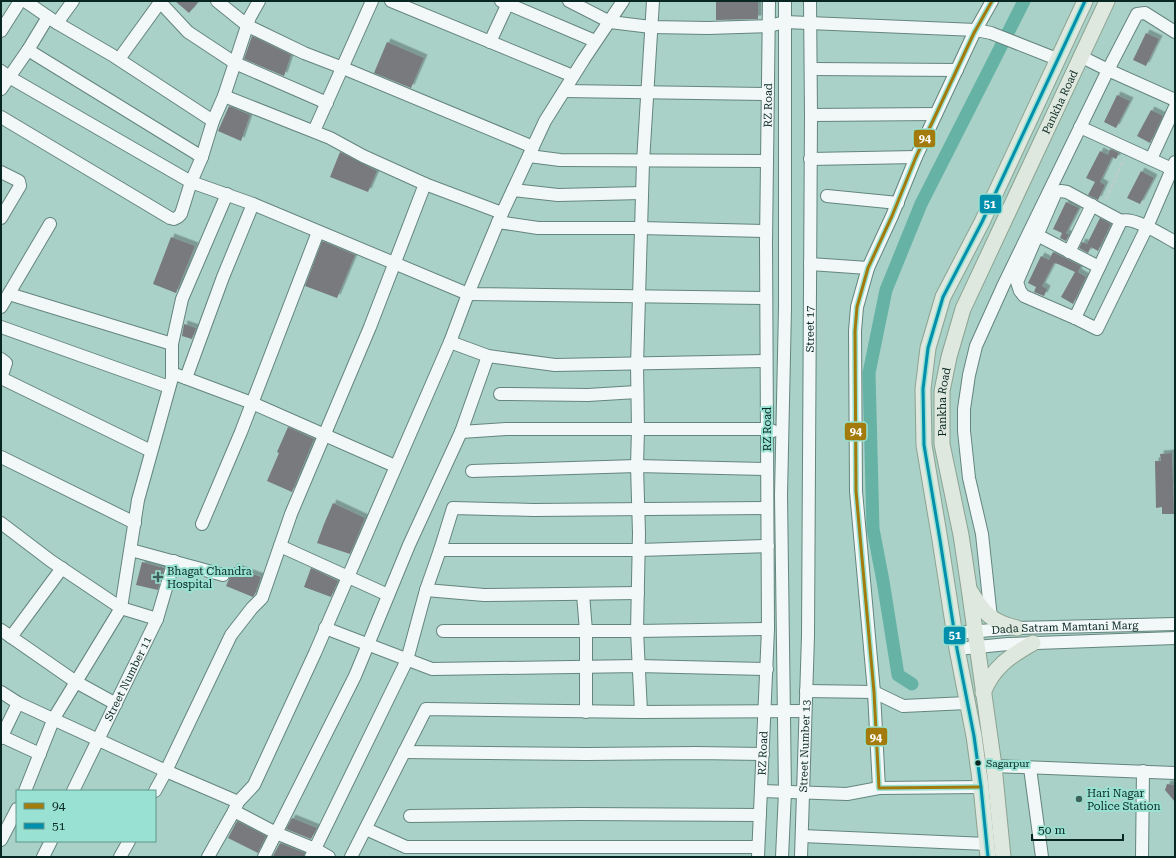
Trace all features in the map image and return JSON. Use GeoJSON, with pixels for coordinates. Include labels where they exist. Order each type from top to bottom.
{"type":"FeatureCollection","features":[{"type":"Feature","properties":{"kind":"main road","name":"Pankha Road"},"geometry":{"type":"LineString","coordinates":[[988,851],[974,736],[957,649],[924,445],[923,390],[928,348],[943,297],[982,222],[1085,1]]}},
{"type":"Feature","properties":{"kind":"main road","name":"Pankha Road"},"geometry":{"type":"LineString","coordinates":[[1003,857],[994,766],[969,588],[961,535],[942,444],[942,391],[949,357],[963,309],[1106,1]]}},
{"type":"Feature","properties":{"kind":"main road"},"geometry":{"type":"LineString","coordinates":[[969,588],[980,607],[991,618],[1002,625],[1017,628]]}},
{"type":"Feature","properties":{"kind":"main road"},"geometry":{"type":"LineString","coordinates":[[983,693],[988,682],[1001,665],[1033,643]]}},
{"type":"Feature","properties":{"kind":"street"},"geometry":{"type":"LineString","coordinates":[[1,31],[20,1]]}},
{"type":"Feature","properties":{"kind":"street"},"geometry":{"type":"LineString","coordinates":[[26,1],[52,20],[119,59],[213,121]]}},
{"type":"Feature","properties":{"kind":"street"},"geometry":{"type":"LineString","coordinates":[[1,89],[5,74],[28,50],[52,20],[73,1]]}},
{"type":"Feature","properties":{"kind":"street"},"geometry":{"type":"LineString","coordinates":[[217,1],[248,26],[304,53],[343,68],[531,151],[560,160],[643,162],[767,161]]}},
{"type":"Feature","properties":{"kind":"street"},"geometry":{"type":"LineString","coordinates":[[1,117],[174,219],[181,214],[191,182],[202,157],[213,121],[224,96],[250,17],[259,1]]}},
{"type":"Feature","properties":{"kind":"street"},"geometry":{"type":"LineString","coordinates":[[314,132],[372,1]]}},
{"type":"Feature","properties":{"kind":"street"},"geometry":{"type":"LineString","coordinates":[[391,1],[573,76]]}},
{"type":"Feature","properties":{"kind":"street"},"geometry":{"type":"LineString","coordinates":[[208,857],[236,807],[254,785],[348,577],[450,342],[500,217],[545,121],[623,1]]}},
{"type":"Feature","properties":{"kind":"street"},"geometry":{"type":"LineString","coordinates":[[641,712],[637,631],[639,550],[639,508],[636,466],[638,429],[638,297],[643,162],[653,1]]}},
{"type":"Feature","properties":{"kind":"street","name":"RZ Road"},"geometry":{"type":"LineString","coordinates":[[758,852],[768,630],[766,231],[770,26],[769,1]]}},
{"type":"Feature","properties":{"kind":"street"},"geometry":{"type":"LineString","coordinates":[[782,857],[785,792],[781,496],[785,308],[785,1]]}},
{"type":"Feature","properties":{"kind":"street","name":"Street 17"},"geometry":{"type":"LineString","coordinates":[[808,636],[811,115],[810,1]]}},
{"type":"Feature","properties":{"kind":"street"},"geometry":{"type":"LineString","coordinates":[[879,788],[874,692],[856,491],[855,331],[858,307],[868,268],[898,203],[916,157],[976,30],[992,1]]}},
{"type":"Feature","properties":{"kind":"street"},"geometry":{"type":"LineString","coordinates":[[119,59],[160,2],[188,32],[235,63],[327,103]]}},
{"type":"Feature","properties":{"kind":"street"},"geometry":{"type":"LineString","coordinates":[[490,42],[506,2],[596,41]]}},
{"type":"Feature","properties":{"kind":"street"},"geometry":{"type":"LineString","coordinates":[[573,2],[610,22],[651,27],[708,28],[770,26],[785,22],[810,22],[976,30],[991,33],[1057,59]]}},
{"type":"Feature","properties":{"kind":"street"},"geometry":{"type":"LineString","coordinates":[[991,618],[982,534],[969,478],[964,431],[964,409],[969,375],[976,346],[1000,291],[1137,14],[1145,13],[1175,32]]}},
{"type":"Feature","properties":{"kind":"street"},"geometry":{"type":"LineString","coordinates":[[28,50],[202,157]]}},
{"type":"Feature","properties":{"kind":"street"},"geometry":{"type":"LineString","coordinates":[[1080,56],[1175,100]]}},
{"type":"Feature","properties":{"kind":"street"},"geometry":{"type":"LineString","coordinates":[[811,69],[957,70]]}},
{"type":"Feature","properties":{"kind":"street"},"geometry":{"type":"LineString","coordinates":[[5,74],[191,182],[253,204],[468,294],[766,298]]}},
{"type":"Feature","properties":{"kind":"street"},"geometry":{"type":"LineString","coordinates":[[564,91],[768,94]]}},
{"type":"Feature","properties":{"kind":"street"},"geometry":{"type":"LineString","coordinates":[[224,96],[314,132],[500,217],[538,228],[640,228],[766,231]]}},
{"type":"Feature","properties":{"kind":"street"},"geometry":{"type":"LineString","coordinates":[[1151,159],[1175,107]]}},
{"type":"Feature","properties":{"kind":"street"},"geometry":{"type":"LineString","coordinates":[[811,115],[936,114]]}},
{"type":"Feature","properties":{"kind":"street"},"geometry":{"type":"LineString","coordinates":[[1080,127],[1151,159],[1174,166],[1147,227],[1097,329],[1024,296],[1016,282],[1056,192],[1067,192],[1121,221],[1128,219],[1147,227],[1175,242]]}},
{"type":"Feature","properties":{"kind":"street"},"geometry":{"type":"LineString","coordinates":[[810,159],[916,157]]}},
{"type":"Feature","properties":{"kind":"street"},"geometry":{"type":"LineString","coordinates":[[1,172],[19,181],[20,186],[1,218]]}},
{"type":"Feature","properties":{"kind":"street"},"geometry":{"type":"LineString","coordinates":[[156,790],[231,635],[252,608],[262,598],[291,514],[370,327],[425,184]]}},
{"type":"Feature","properties":{"kind":"street"},"geometry":{"type":"LineString","coordinates":[[513,190],[558,195],[642,193]]}},
{"type":"Feature","properties":{"kind":"street"},"geometry":{"type":"LineString","coordinates":[[24,790],[54,718],[121,608],[138,500],[172,372],[172,344],[182,299],[227,194]]}},
{"type":"Feature","properties":{"kind":"street"},"geometry":{"type":"LineString","coordinates":[[827,196],[898,203]]}},
{"type":"Feature","properties":{"kind":"street"},"geometry":{"type":"LineString","coordinates":[[186,378],[223,276],[253,204]]}},
{"type":"Feature","properties":{"kind":"street"},"geometry":{"type":"LineString","coordinates":[[1069,252],[1096,208]]}},
{"type":"Feature","properties":{"kind":"street"},"geometry":{"type":"LineString","coordinates":[[1075,318],[1121,221]]}},
{"type":"Feature","properties":{"kind":"street"},"geometry":{"type":"LineString","coordinates":[[1,307],[50,224]]}},
{"type":"Feature","properties":{"kind":"street"},"geometry":{"type":"LineString","coordinates":[[202,524],[252,403],[318,232]]}},
{"type":"Feature","properties":{"kind":"street"},"geometry":{"type":"LineString","coordinates":[[1037,235],[1099,267]]}},
{"type":"Feature","properties":{"kind":"street"},"geometry":{"type":"LineString","coordinates":[[810,264],[868,268]]}},
{"type":"Feature","properties":{"kind":"street"},"geometry":{"type":"LineString","coordinates":[[9,294],[172,344]]}},
{"type":"Feature","properties":{"kind":"street"},"geometry":{"type":"LineString","coordinates":[[1,327],[169,387]]}},
{"type":"Feature","properties":{"kind":"street"},"geometry":{"type":"LineString","coordinates":[[450,342],[488,356],[555,365],[637,365],[766,361]]}},
{"type":"Feature","properties":{"kind":"street"},"geometry":{"type":"LineString","coordinates":[[264,857],[355,676],[409,545],[461,432],[488,356]]}},
{"type":"Feature","properties":{"kind":"street"},"geometry":{"type":"LineString","coordinates":[[1,359],[6,364],[1,378],[151,451]]}},
{"type":"Feature","properties":{"kind":"street"},"geometry":{"type":"LineString","coordinates":[[172,372],[252,403],[395,466]]}},
{"type":"Feature","properties":{"kind":"street"},"geometry":{"type":"LineString","coordinates":[[500,394],[588,395],[637,392]]}},
{"type":"Feature","properties":{"kind":"street"},"geometry":{"type":"LineString","coordinates":[[461,432],[506,429],[767,429],[782,432]]}},
{"type":"Feature","properties":{"kind":"street"},"geometry":{"type":"LineString","coordinates":[[1,457],[135,523]]}},
{"type":"Feature","properties":{"kind":"street"},"geometry":{"type":"LineString","coordinates":[[472,471],[636,466],[767,469]]}},
{"type":"Feature","properties":{"kind":"street"},"geometry":{"type":"LineString","coordinates":[[313,853],[407,660],[426,590],[453,508],[534,510],[767,508]]}},
{"type":"Feature","properties":{"kind":"street"},"geometry":{"type":"LineString","coordinates":[[1,523],[62,568],[121,608],[157,618]]}},
{"type":"Feature","properties":{"kind":"street"},"geometry":{"type":"LineString","coordinates":[[280,546],[388,595]]}},
{"type":"Feature","properties":{"kind":"street"},"geometry":{"type":"LineString","coordinates":[[440,550],[639,550],[768,546]]}},
{"type":"Feature","properties":{"kind":"street"},"geometry":{"type":"LineString","coordinates":[[131,550],[223,575]]}},
{"type":"Feature","properties":{"kind":"street","name":"Street Number 11"},"geometry":{"type":"LineString","coordinates":[[73,790],[157,618],[174,561]]}},
{"type":"Feature","properties":{"kind":"street"},"geometry":{"type":"LineString","coordinates":[[11,637],[62,568]]}},
{"type":"Feature","properties":{"kind":"street"},"geometry":{"type":"LineString","coordinates":[[426,590],[484,595],[638,593]]}},
{"type":"Feature","properties":{"kind":"street"},"geometry":{"type":"LineString","coordinates":[[583,594],[586,631],[586,712]]}},
{"type":"Feature","properties":{"kind":"street","name":"Dada Satram Mamtani Marg"},"geometry":{"type":"LineString","coordinates":[[955,633],[1017,628],[1175,624]]}},
{"type":"Feature","properties":{"kind":"street"},"geometry":{"type":"LineString","coordinates":[[325,628],[432,669],[638,666],[766,669]]}},
{"type":"Feature","properties":{"kind":"street"},"geometry":{"type":"LineString","coordinates":[[1,630],[76,682],[116,704]]}},
{"type":"Feature","properties":{"kind":"street"},"geometry":{"type":"LineString","coordinates":[[443,631],[768,630]]}},
{"type":"Feature","properties":{"kind":"street","name":"Street Number 13"},"geometry":{"type":"LineString","coordinates":[[801,857],[808,636]]}},
{"type":"Feature","properties":{"kind":"street","name":"Dada Satram Mamtani Marg"},"geometry":{"type":"LineString","coordinates":[[957,649],[1033,643],[1175,638]]}},
{"type":"Feature","properties":{"kind":"street"},"geometry":{"type":"LineString","coordinates":[[806,691],[874,692],[903,706],[967,703]]}},
{"type":"Feature","properties":{"kind":"street"},"geometry":{"type":"LineString","coordinates":[[1,692],[18,703],[166,770],[236,807],[276,833],[313,853],[329,857]]}},
{"type":"Feature","properties":{"kind":"street"},"geometry":{"type":"LineString","coordinates":[[18,703],[1,737],[40,754]]}},
{"type":"Feature","properties":{"kind":"street"},"geometry":{"type":"LineString","coordinates":[[351,857],[426,709],[586,712],[805,711]]}},
{"type":"Feature","properties":{"kind":"street"},"geometry":{"type":"LineString","coordinates":[[404,752],[763,754]]}},
{"type":"Feature","properties":{"kind":"street"},"geometry":{"type":"LineString","coordinates":[[994,766],[1175,773]]}},
{"type":"Feature","properties":{"kind":"street"},"geometry":{"type":"LineString","coordinates":[[1030,768],[1042,857]]}},
{"type":"Feature","properties":{"kind":"street"},"geometry":{"type":"LineString","coordinates":[[1142,857],[1143,771]]}},
{"type":"Feature","properties":{"kind":"street"},"geometry":{"type":"LineString","coordinates":[[761,791],[847,794],[879,788],[981,787]]}},
{"type":"Feature","properties":{"kind":"street"},"geometry":{"type":"LineString","coordinates":[[1,840],[16,811]]}},
{"type":"Feature","properties":{"kind":"street"},"geometry":{"type":"LineString","coordinates":[[410,816],[572,814],[760,815]]}},
{"type":"Feature","properties":{"kind":"street"},"geometry":{"type":"LineString","coordinates":[[366,829],[406,847],[758,852]]}},
{"type":"Feature","properties":{"kind":"street"},"geometry":{"type":"LineString","coordinates":[[802,836],[988,851]]}},
{"type":"Feature","properties":{"kind":"street"},"geometry":{"type":"LineString","coordinates":[[43,857],[50,842]]}},
{"type":"Feature","properties":{"kind":"street"},"geometry":{"type":"LineString","coordinates":[[120,857],[128,842]]}},
{"type":"Feature","properties":{"kind":"path"},"geometry":{"type":"LineString","coordinates":[[1096,208],[1129,149]]}},
{"type":"Feature","properties":{"kind":"building"},"geometry":{"type":"Polygon","coordinates":[[[175,1],[199,1],[189,13],[175,1]]]}},
{"type":"Feature","properties":{"kind":"building"},"geometry":{"type":"Polygon","coordinates":[[[716,1],[758,1],[758,19],[716,20],[716,1]]]}},
{"type":"Feature","properties":{"kind":"building"},"geometry":{"type":"Polygon","coordinates":[[[1146,33],[1159,39],[1146,66],[1133,60],[1146,33]]]}},
{"type":"Feature","properties":{"kind":"building"},"geometry":{"type":"Polygon","coordinates":[[[252,36],[291,55],[284,76],[244,59],[252,36]]]}},
{"type":"Feature","properties":{"kind":"building"},"geometry":{"type":"Polygon","coordinates":[[[387,42],[424,58],[411,88],[374,73],[387,42]]]}},
{"type":"Feature","properties":{"kind":"building"},"geometry":{"type":"Polygon","coordinates":[[[1117,95],[1130,101],[1116,128],[1104,122],[1117,95]]]}},
{"type":"Feature","properties":{"kind":"building"},"geometry":{"type":"Polygon","coordinates":[[[229,106],[250,115],[241,141],[218,131],[229,106]]]}},
{"type":"Feature","properties":{"kind":"building"},"geometry":{"type":"Polygon","coordinates":[[[1151,110],[1163,116],[1150,143],[1137,136],[1151,110]]]}},
{"type":"Feature","properties":{"kind":"building"},"geometry":{"type":"Polygon","coordinates":[[[1110,149],[1119,153],[1116,159],[1112,157],[1100,182],[1105,185],[1098,200],[1088,195],[1095,182],[1086,178],[1100,151],[1108,155],[1110,149]]]}},
{"type":"Feature","properties":{"kind":"building"},"geometry":{"type":"Polygon","coordinates":[[[340,152],[377,171],[368,192],[330,177],[340,152]]]}},
{"type":"Feature","properties":{"kind":"building"},"geometry":{"type":"Polygon","coordinates":[[[1141,171],[1154,178],[1140,204],[1127,198],[1141,171]]]}},
{"type":"Feature","properties":{"kind":"building"},"geometry":{"type":"Polygon","coordinates":[[[1066,202],[1079,208],[1066,233],[1069,235],[1066,241],[1060,238],[1062,233],[1053,229],[1066,202]]]}},
{"type":"Feature","properties":{"kind":"building"},"geometry":{"type":"Polygon","coordinates":[[[1100,218],[1111,224],[1098,251],[1091,247],[1088,253],[1079,248],[1082,242],[1087,244],[1100,218]]]}},
{"type":"Feature","properties":{"kind":"building"},"geometry":{"type":"Polygon","coordinates":[[[171,237],[195,246],[176,293],[153,284],[171,237]]]}},
{"type":"Feature","properties":{"kind":"building"},"geometry":{"type":"Polygon","coordinates":[[[322,241],[355,255],[337,298],[305,286],[322,241]]]}},
{"type":"Feature","properties":{"kind":"building"},"geometry":{"type":"Polygon","coordinates":[[[1053,252],[1081,266],[1078,272],[1086,277],[1073,304],[1061,297],[1075,272],[1058,264],[1054,263],[1042,286],[1047,289],[1044,296],[1034,292],[1036,287],[1028,283],[1041,256],[1049,260],[1053,252]]]}},
{"type":"Feature","properties":{"kind":"building"},"geometry":{"type":"Polygon","coordinates":[[[184,324],[196,328],[192,339],[182,336],[184,324]]]}},
{"type":"Feature","properties":{"kind":"building"},"geometry":{"type":"Polygon","coordinates":[[[288,427],[314,439],[292,492],[267,481],[288,427]]]}},
{"type":"Feature","properties":{"kind":"building"},"geometry":{"type":"Polygon","coordinates":[[[1172,453],[1174,514],[1162,514],[1162,507],[1156,508],[1155,461],[1161,461],[1160,454],[1172,453]]]}},
{"type":"Feature","properties":{"kind":"building"},"geometry":{"type":"Polygon","coordinates":[[[333,503],[365,518],[350,554],[317,543],[333,503]]]}},
{"type":"Feature","properties":{"kind":"building"},"geometry":{"type":"Polygon","coordinates":[[[142,562],[164,568],[158,590],[136,585],[142,562]]]}},
{"type":"Feature","properties":{"kind":"building"},"geometry":{"type":"Polygon","coordinates":[[[234,567],[261,577],[253,597],[226,586],[234,567]]]}},
{"type":"Feature","properties":{"kind":"building"},"geometry":{"type":"Polygon","coordinates":[[[311,568],[338,581],[331,597],[304,587],[311,568]]]}},
{"type":"Feature","properties":{"kind":"building"},"geometry":{"type":"Polygon","coordinates":[[[1167,784],[1175,785],[1175,802],[1165,790],[1167,784]]]}},
{"type":"Feature","properties":{"kind":"building"},"geometry":{"type":"Polygon","coordinates":[[[292,818],[317,828],[311,839],[286,829],[292,818]]]}},
{"type":"Feature","properties":{"kind":"building"},"geometry":{"type":"Polygon","coordinates":[[[237,821],[266,836],[258,853],[228,838],[237,821]]]}},
{"type":"Feature","properties":{"kind":"building"},"geometry":{"type":"Polygon","coordinates":[[[280,843],[305,853],[304,857],[273,856],[280,843]]]}},
{"type":"Feature","properties":{"kind":"waterway"},"geometry":{"type":"LineString","coordinates":[[912,684],[898,675],[873,529],[869,373],[886,290],[921,204],[1024,1]]}},
{"type":"Feature","properties":{"kind":"transit line","name":"94"},"geometry":{"type":"LineString","coordinates":[[981,787],[879,788],[874,692],[856,491],[855,331],[857,307],[868,268],[892,216],[916,157],[974,33],[992,1]]}},
{"type":"Feature","properties":{"kind":"transit line","name":"51"},"geometry":{"type":"LineString","coordinates":[[988,857],[974,736],[957,649],[924,445],[923,389],[928,348],[943,297],[982,222],[1085,1]]}},
{"type":"Feature","properties":{"kind":"place","name":"Bhagat Chandra Hospital"},"geometry":{"type":"Point","coordinates":[158,577]}},
{"type":"Feature","properties":{"kind":"place","name":"Sagarpur"},"geometry":{"type":"Point","coordinates":[978,763]}},
{"type":"Feature","properties":{"kind":"place","name":"Hari Nagar Police Station"},"geometry":{"type":"Point","coordinates":[1079,799]}}]}
